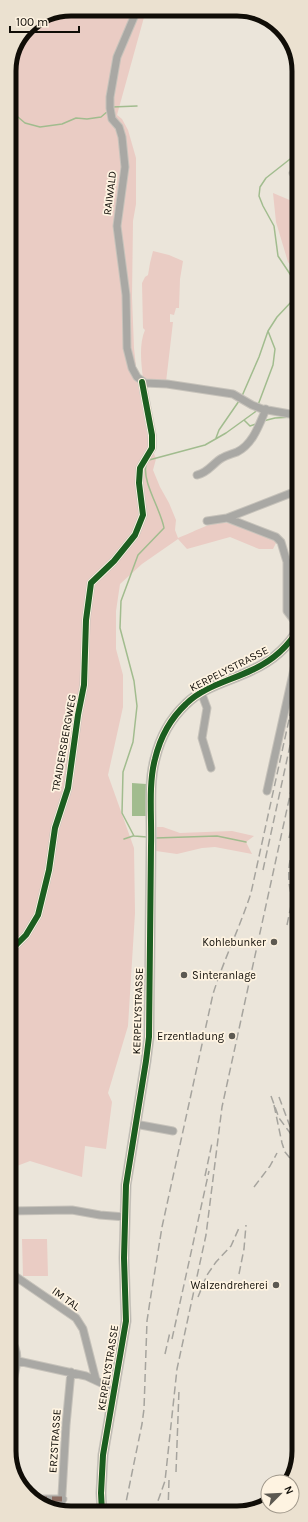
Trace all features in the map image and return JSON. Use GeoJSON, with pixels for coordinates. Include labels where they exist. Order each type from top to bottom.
{"type":"FeatureCollection","features":[{"type":"Feature","properties":{"kind":"main road","name":"KERPELYSTRASSE"},"geometry":{"type":"LineString","coordinates":[[102,1506],[102,1464],[126,1322],[126,1185],[149,1037],[152,778],[154,760],[159,743],[170,723],[185,705],[201,692],[259,667],[279,653],[292,638]]}},
{"type":"Feature","properties":{"kind":"street","name":"RAIWALD"},"geometry":{"type":"LineString","coordinates":[[134,16],[116,57],[110,97],[110,108],[112,118],[119,127],[122,137],[125,167],[117,226],[126,295],[127,348],[132,368],[142,382]]}},
{"type":"Feature","properties":{"kind":"street"},"geometry":{"type":"LineString","coordinates":[[142,382],[233,394],[254,406],[292,414]]}},
{"type":"Feature","properties":{"kind":"street","name":"TRAIDERSBERGWEG"},"geometry":{"type":"LineString","coordinates":[[16,945],[26,935],[38,915],[49,870],[55,828],[68,788],[78,715],[84,685],[86,620],[91,583],[114,561],[135,535],[143,515],[139,483],[140,468],[152,448],[152,435],[142,382]]}},
{"type":"Feature","properties":{"kind":"street"},"geometry":{"type":"LineString","coordinates":[[198,476],[202,475],[222,458],[236,453],[247,444],[259,425],[264,409]]}},
{"type":"Feature","properties":{"kind":"street"},"geometry":{"type":"LineString","coordinates":[[207,521],[227,518],[292,493]]}},
{"type":"Feature","properties":{"kind":"street"},"geometry":{"type":"LineString","coordinates":[[227,518],[276,537],[281,542],[287,562],[287,611],[292,619]]}},
{"type":"Feature","properties":{"kind":"street"},"geometry":{"type":"LineString","coordinates":[[289,642],[292,646]]}},
{"type":"Feature","properties":{"kind":"street"},"geometry":{"type":"LineString","coordinates":[[266,791],[292,677]]}},
{"type":"Feature","properties":{"kind":"street"},"geometry":{"type":"LineString","coordinates":[[201,692],[206,708],[202,738],[211,768]]}},
{"type":"Feature","properties":{"kind":"street"},"geometry":{"type":"LineString","coordinates":[[136,1124],[173,1131]]}},
{"type":"Feature","properties":{"kind":"street"},"geometry":{"type":"LineString","coordinates":[[16,1211],[72,1210],[100,1216],[125,1217]]}},
{"type":"Feature","properties":{"kind":"street","name":"IM TAL"},"geometry":{"type":"LineString","coordinates":[[16,1276],[76,1318],[80,1323],[83,1329],[96,1380]]}},
{"type":"Feature","properties":{"kind":"street"},"geometry":{"type":"LineString","coordinates":[[16,1349],[18,1360],[16,1368]]}},
{"type":"Feature","properties":{"kind":"street"},"geometry":{"type":"LineString","coordinates":[[18,1360],[86,1376],[114,1389]]}},
{"type":"Feature","properties":{"kind":"street","name":"ERZSTRASSE"},"geometry":{"type":"LineString","coordinates":[[62,1505],[66,1425],[71,1372]]}},
{"type":"Feature","properties":{"kind":"street"},"geometry":{"type":"LineString","coordinates":[[44,1499],[62,1499]]}},
{"type":"Feature","properties":{"kind":"shaded area"},"geometry":{"type":"Polygon","coordinates":[[[64,16],[144,16],[117,115],[122,119],[128,130],[136,158],[136,204],[133,221],[132,297],[134,348],[138,385],[148,438],[156,459],[153,470],[176,520],[175,530],[178,538],[215,523],[224,522],[239,526],[277,541],[273,549],[259,549],[230,537],[187,549],[178,539],[142,564],[120,584],[116,611],[116,649],[123,675],[123,707],[108,775],[134,848],[135,913],[128,1026],[108,1093],[112,1102],[106,1149],[85,1146],[82,1177],[30,1161],[16,1166],[16,68],[18,57],[27,38],[44,23],[53,19],[64,16]]]}},
{"type":"Feature","properties":{"kind":"shaded area"},"geometry":{"type":"Polygon","coordinates":[[[273,193],[292,201],[292,267],[288,262],[276,222],[273,193]]]}},
{"type":"Feature","properties":{"kind":"shaded area"},"geometry":{"type":"Polygon","coordinates":[[[153,251],[169,255],[183,261],[180,279],[179,308],[176,308],[174,315],[170,314],[170,322],[173,322],[166,382],[145,381],[143,378],[141,347],[145,330],[143,328],[142,283],[148,275],[153,251]]]}},
{"type":"Feature","properties":{"kind":"shaded area"},"geometry":{"type":"Polygon","coordinates":[[[132,783],[146,784],[146,816],[132,816],[132,783]]]}},
{"type":"Feature","properties":{"kind":"shaded area"},"geometry":{"type":"Polygon","coordinates":[[[157,827],[163,827],[180,833],[232,831],[254,836],[246,842],[252,854],[215,847],[202,848],[177,854],[156,851],[157,827]]]}},
{"type":"Feature","properties":{"kind":"shaded area"},"geometry":{"type":"Polygon","coordinates":[[[22,1239],[47,1239],[48,1276],[23,1276],[22,1239]]]}},
{"type":"Feature","properties":{"kind":"waterway"},"geometry":{"type":"LineString","coordinates":[[112,107],[137,106]]}},
{"type":"Feature","properties":{"kind":"waterway"},"geometry":{"type":"LineString","coordinates":[[16,115],[25,123],[40,127],[62,124],[76,118],[87,119],[101,117],[108,111]]}},
{"type":"Feature","properties":{"kind":"waterway"},"geometry":{"type":"LineString","coordinates":[[292,158],[266,178],[260,187],[259,196],[274,226],[278,256],[292,277]]}},
{"type":"Feature","properties":{"kind":"waterway"},"geometry":{"type":"LineString","coordinates":[[258,405],[273,365],[275,349],[268,331],[277,317],[292,301]]}},
{"type":"Feature","properties":{"kind":"waterway"},"geometry":{"type":"LineString","coordinates":[[242,396],[259,357],[268,331]]}},
{"type":"Feature","properties":{"kind":"waterway"},"geometry":{"type":"LineString","coordinates":[[216,438],[219,430],[239,401]]}},
{"type":"Feature","properties":{"kind":"waterway"},"geometry":{"type":"LineString","coordinates":[[149,460],[205,445],[226,433],[257,409]]}},
{"type":"Feature","properties":{"kind":"waterway"},"geometry":{"type":"LineString","coordinates":[[263,421],[275,418],[292,417]]}},
{"type":"Feature","properties":{"kind":"waterway"},"geometry":{"type":"LineString","coordinates":[[244,420],[250,426],[256,424]]}},
{"type":"Feature","properties":{"kind":"waterway"},"geometry":{"type":"LineString","coordinates":[[146,465],[149,488],[164,528],[138,555],[121,601],[120,628],[134,681],[137,706],[133,742],[123,772],[122,813],[134,836],[147,837]]}},
{"type":"Feature","properties":{"kind":"waterway"},"geometry":{"type":"LineString","coordinates":[[124,839],[133,836]]}},
{"type":"Feature","properties":{"kind":"waterway"},"geometry":{"type":"LineString","coordinates":[[155,838],[217,836],[246,842]]}},
{"type":"Feature","properties":{"kind":"railway"},"geometry":{"type":"LineString","coordinates":[[125,1506],[144,1409],[147,1321],[162,1227],[213,994],[251,893],[292,706]]}},
{"type":"Feature","properties":{"kind":"railway"},"geometry":{"type":"LineString","coordinates":[[263,870],[291,741]]}},
{"type":"Feature","properties":{"kind":"railway"},"geometry":{"type":"LineString","coordinates":[[156,1506],[165,1481],[177,1369],[206,1235],[222,1107],[292,786]]}},
{"type":"Feature","properties":{"kind":"railway"},"geometry":{"type":"LineString","coordinates":[[289,838],[292,826]]}},
{"type":"Feature","properties":{"kind":"railway"},"geometry":{"type":"LineString","coordinates":[[290,860],[289,874],[292,897]]}},
{"type":"Feature","properties":{"kind":"railway"},"geometry":{"type":"LineString","coordinates":[[287,925],[292,901]]}},
{"type":"Feature","properties":{"kind":"railway"},"geometry":{"type":"LineString","coordinates":[[271,1096],[279,1118],[292,1136]]}},
{"type":"Feature","properties":{"kind":"railway"},"geometry":{"type":"LineString","coordinates":[[279,1097],[291,1129]]}},
{"type":"Feature","properties":{"kind":"railway"},"geometry":{"type":"LineString","coordinates":[[274,1105],[282,1143],[285,1152],[292,1160]]}},
{"type":"Feature","properties":{"kind":"railway"},"geometry":{"type":"LineString","coordinates":[[205,1176],[212,1143]]}},
{"type":"Feature","properties":{"kind":"railway"},"geometry":{"type":"LineString","coordinates":[[254,1187],[270,1166],[277,1153]]}},
{"type":"Feature","properties":{"kind":"railway"},"geometry":{"type":"LineString","coordinates":[[172,1339],[209,1171]]}},
{"type":"Feature","properties":{"kind":"railway"},"geometry":{"type":"LineString","coordinates":[[239,1274],[244,1249],[246,1225]]}},
{"type":"Feature","properties":{"kind":"railway"},"geometry":{"type":"LineString","coordinates":[[198,1297],[207,1275],[216,1262],[231,1246],[239,1228]]}},
{"type":"Feature","properties":{"kind":"railway"},"geometry":{"type":"LineString","coordinates":[[165,1354],[170,1332]]}},
{"type":"Feature","properties":{"kind":"railway"},"geometry":{"type":"LineString","coordinates":[[176,1472],[179,1390]]}},
{"type":"Feature","properties":{"kind":"railway"},"geometry":{"type":"LineString","coordinates":[[168,1506],[169,1480]]}},
{"type":"Feature","properties":{"kind":"marked path"},"geometry":{"type":"LineString","coordinates":[[44,1499],[63,1499]]}},
{"type":"Feature","properties":{"kind":"cycle path"},"geometry":{"type":"LineString","coordinates":[[16,945],[26,935],[38,915],[49,870],[55,828],[68,788],[78,715],[84,685],[86,620],[91,583],[114,561],[135,535],[143,515],[139,483],[140,468],[152,448],[152,435],[142,382]]}},
{"type":"Feature","properties":{"kind":"cycle path"},"geometry":{"type":"LineString","coordinates":[[102,1506],[103,1455],[126,1321],[124,1258],[126,1185],[149,1037],[151,791],[155,759],[166,729],[170,722],[186,704],[209,688],[244,674],[273,658],[292,639]]}},
{"type":"Feature","properties":{"kind":"place","name":"Kohlebunker"},"geometry":{"type":"Point","coordinates":[274,942]}},
{"type":"Feature","properties":{"kind":"place","name":"Sinteranlage"},"geometry":{"type":"Point","coordinates":[184,975]}},
{"type":"Feature","properties":{"kind":"place","name":"Erzentladung"},"geometry":{"type":"Point","coordinates":[232,1036]}},
{"type":"Feature","properties":{"kind":"place","name":"Walzendreherei"},"geometry":{"type":"Point","coordinates":[276,1285]}}]}
